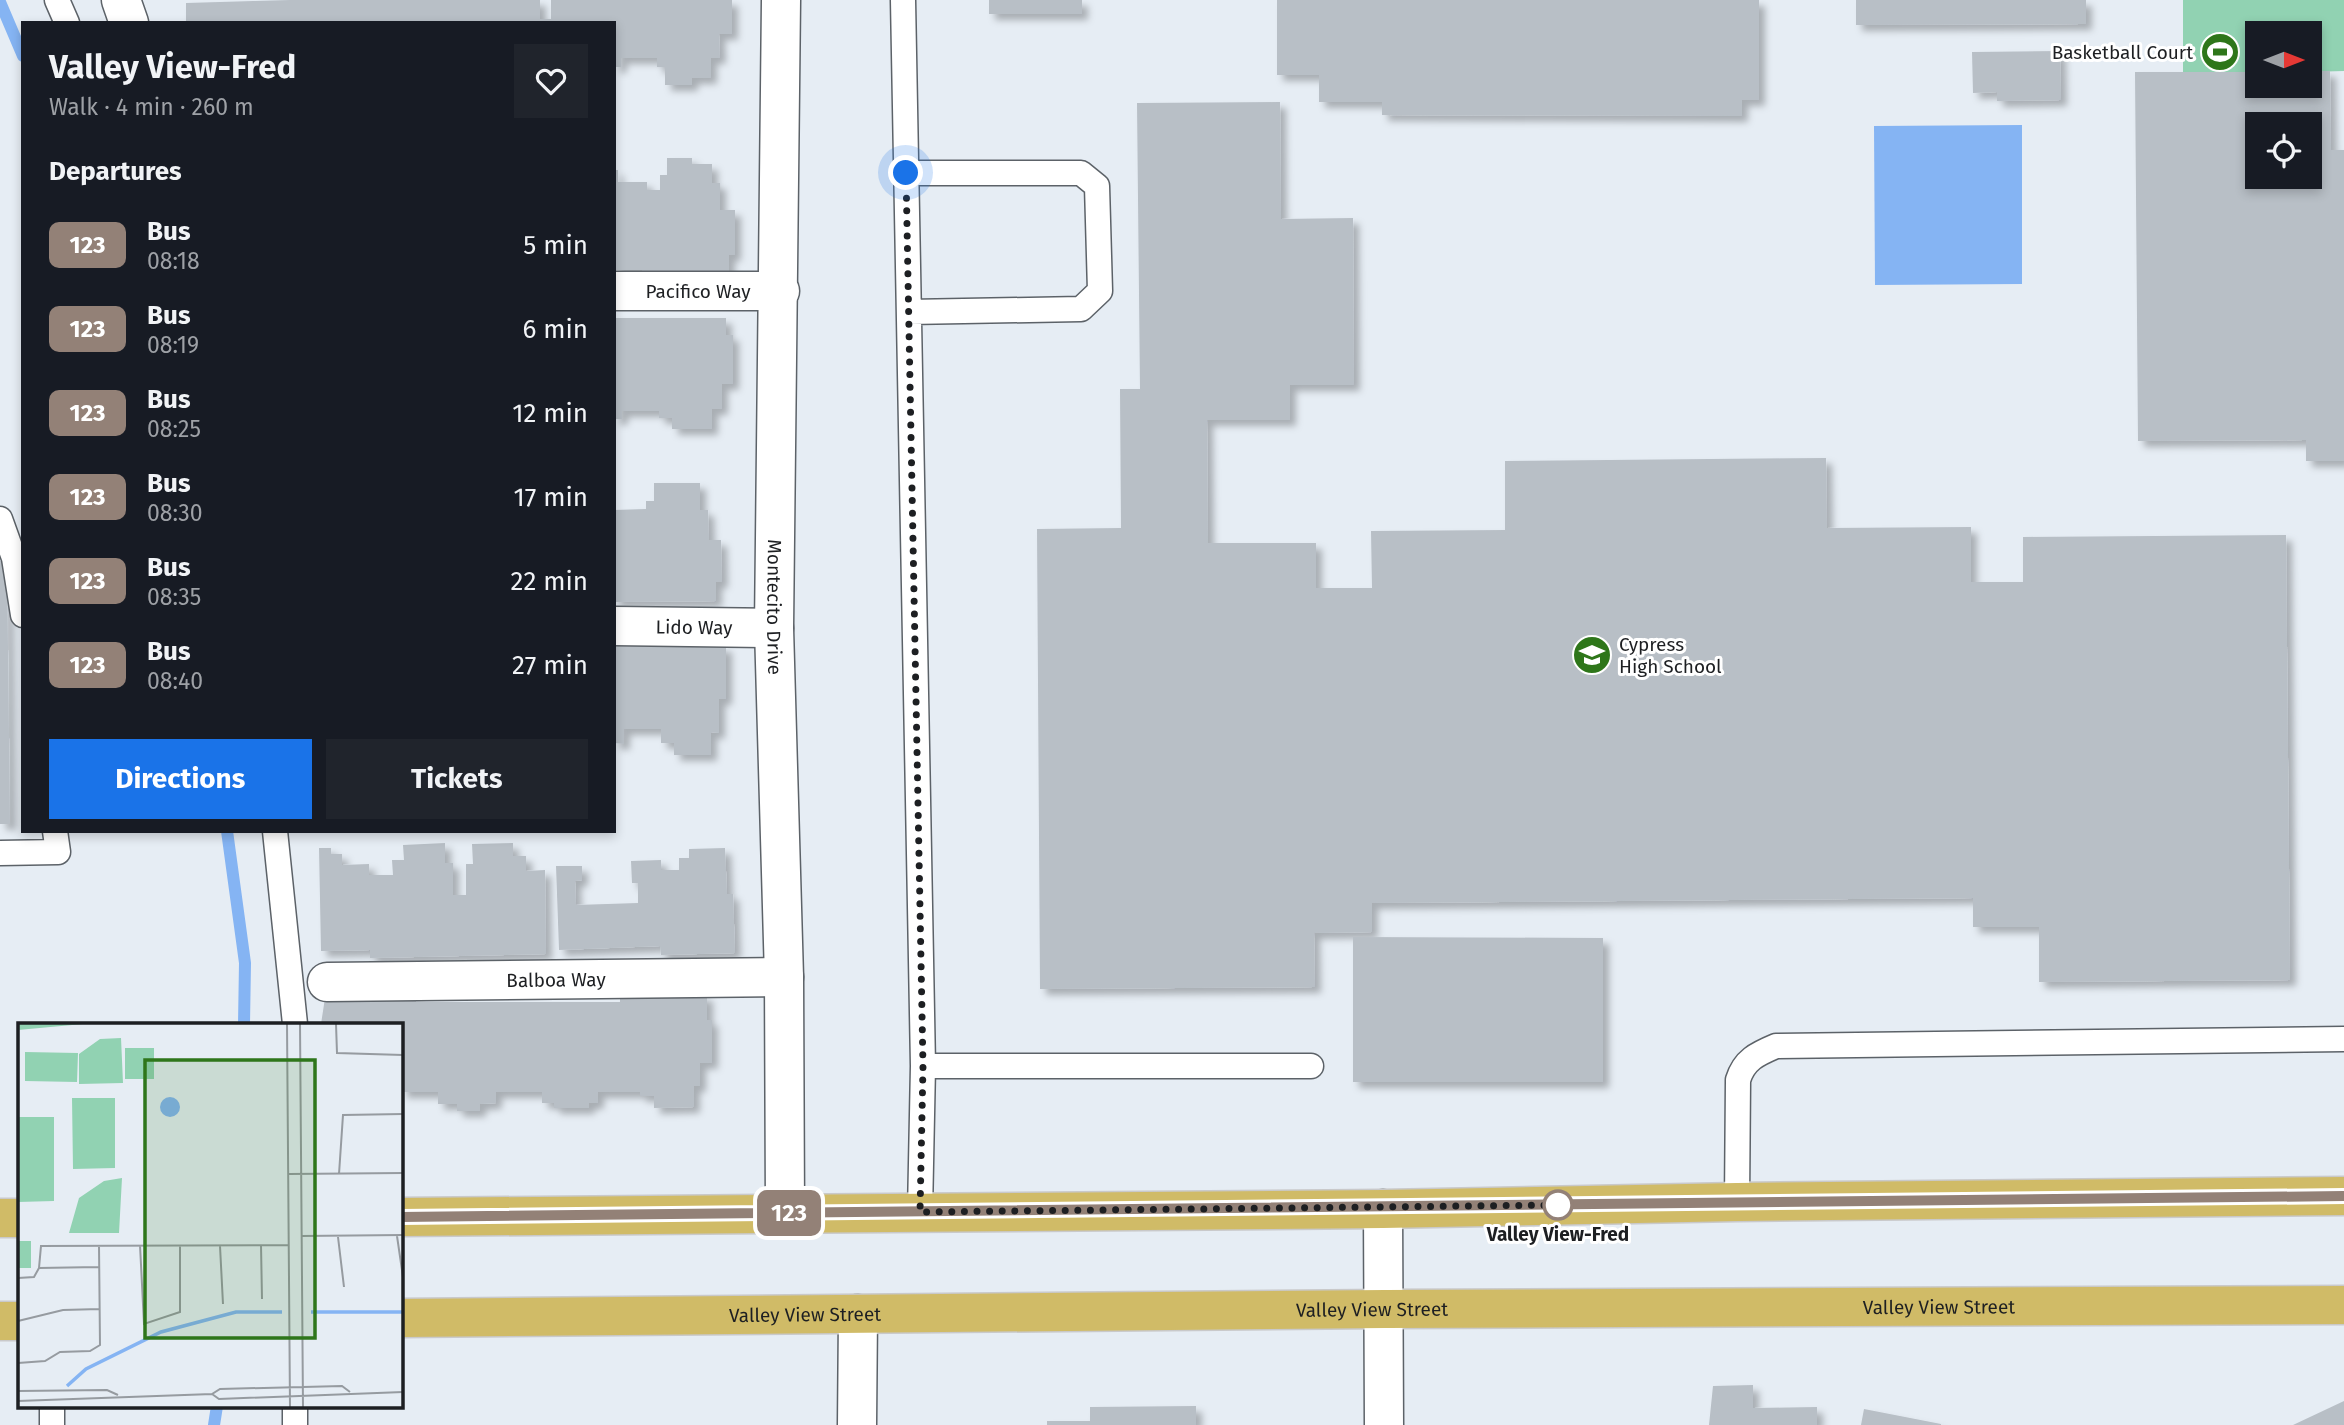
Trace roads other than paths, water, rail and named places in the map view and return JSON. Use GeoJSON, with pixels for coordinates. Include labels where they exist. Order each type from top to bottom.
{"type":"FeatureCollection","features":[{"type":"Feature","properties":{"kind":"main road"},"geometry":{"type":"LineString","coordinates":[[402,1217],[1382,1209],[1737,1202],[2344,1196]]}},
{"type":"Feature","properties":{"kind":"main road"},"geometry":{"type":"LineString","coordinates":[[0,1218],[18,1218]]}},
{"type":"Feature","properties":{"kind":"main road","name":"Valley View Street"},"geometry":{"type":"LineString","coordinates":[[402,1318],[1385,1309],[2344,1305]]}},
{"type":"Feature","properties":{"kind":"main road"},"geometry":{"type":"LineString","coordinates":[[0,1321],[18,1321]]}},
{"type":"Feature","properties":{"kind":"street"},"geometry":{"type":"LineString","coordinates":[[121,0],[128,21]]}},
{"type":"Feature","properties":{"kind":"street","name":"Montecito Drive"},"geometry":{"type":"LineString","coordinates":[[781,0],[780,291],[774,628],[784,977],[785,1213]]}},
{"type":"Feature","properties":{"kind":"street","name":"Pacifico Way"},"geometry":{"type":"LineString","coordinates":[[616,291],[780,291]]}},
{"type":"Feature","properties":{"kind":"street","name":"Lido Way"},"geometry":{"type":"LineString","coordinates":[[616,626],[774,628]]}},
{"type":"Feature","properties":{"kind":"street","name":"Balboa Way"},"geometry":{"type":"LineString","coordinates":[[327,982],[784,977]]}},
{"type":"Feature","properties":{"kind":"street"},"geometry":{"type":"LineString","coordinates":[[1382,1209],[1384,1425]]}},
{"type":"Feature","properties":{"kind":"street"},"geometry":{"type":"LineString","coordinates":[[856,1425],[858,1314]]}},
{"type":"Feature","properties":{"kind":"lane"},"geometry":{"type":"LineString","coordinates":[[57,0],[66,21]]}},
{"type":"Feature","properties":{"kind":"lane"},"geometry":{"type":"LineString","coordinates":[[903,0],[923,1066],[920,1212]]}},
{"type":"Feature","properties":{"kind":"lane"},"geometry":{"type":"LineString","coordinates":[[906,173],[1081,173],[1097,186],[1100,291],[1081,309],[909,312]]}},
{"type":"Feature","properties":{"kind":"lane"},"geometry":{"type":"LineString","coordinates":[[0,519],[14,558],[21,602]]}},
{"type":"Feature","properties":{"kind":"lane"},"geometry":{"type":"LineString","coordinates":[[0,853],[58,852],[54,833]]}},
{"type":"Feature","properties":{"kind":"lane"},"geometry":{"type":"LineString","coordinates":[[275,833],[295,1023]]}},
{"type":"Feature","properties":{"kind":"lane"},"geometry":{"type":"LineString","coordinates":[[1737,1202],[1738,1080],[1741,1068],[1753,1056],[1776,1046],[2344,1039]]}},
{"type":"Feature","properties":{"kind":"lane"},"geometry":{"type":"LineString","coordinates":[[923,1066],[1311,1066]]}},
{"type":"Feature","properties":{"kind":"water"},"geometry":{"type":"Polygon","coordinates":[[[2022,125],[2022,284],[1875,285],[1874,126],[2022,125]]]}},
{"type":"Feature","properties":{"kind":"waterway"},"geometry":{"type":"LineString","coordinates":[[0,2],[21,51]]}},
{"type":"Feature","properties":{"kind":"waterway"},"geometry":{"type":"LineString","coordinates":[[227,833],[245,963],[244,1023]]}},
{"type":"Feature","properties":{"kind":"waterway"},"geometry":{"type":"LineString","coordinates":[[214,1425],[217,1408]]}},
{"type":"Feature","properties":{"kind":"place","name":"Basketball Court"},"geometry":{"type":"Point","coordinates":[2220,52]}},
{"type":"Feature","properties":{"kind":"place","name":"Cypress High School"},"geometry":{"type":"Point","coordinates":[1592,655]}},
{"type":"Feature","properties":{"kind":"place","name":"Valley View-Fred"},"geometry":{"type":"Point","coordinates":[1558,1205]}}]}
